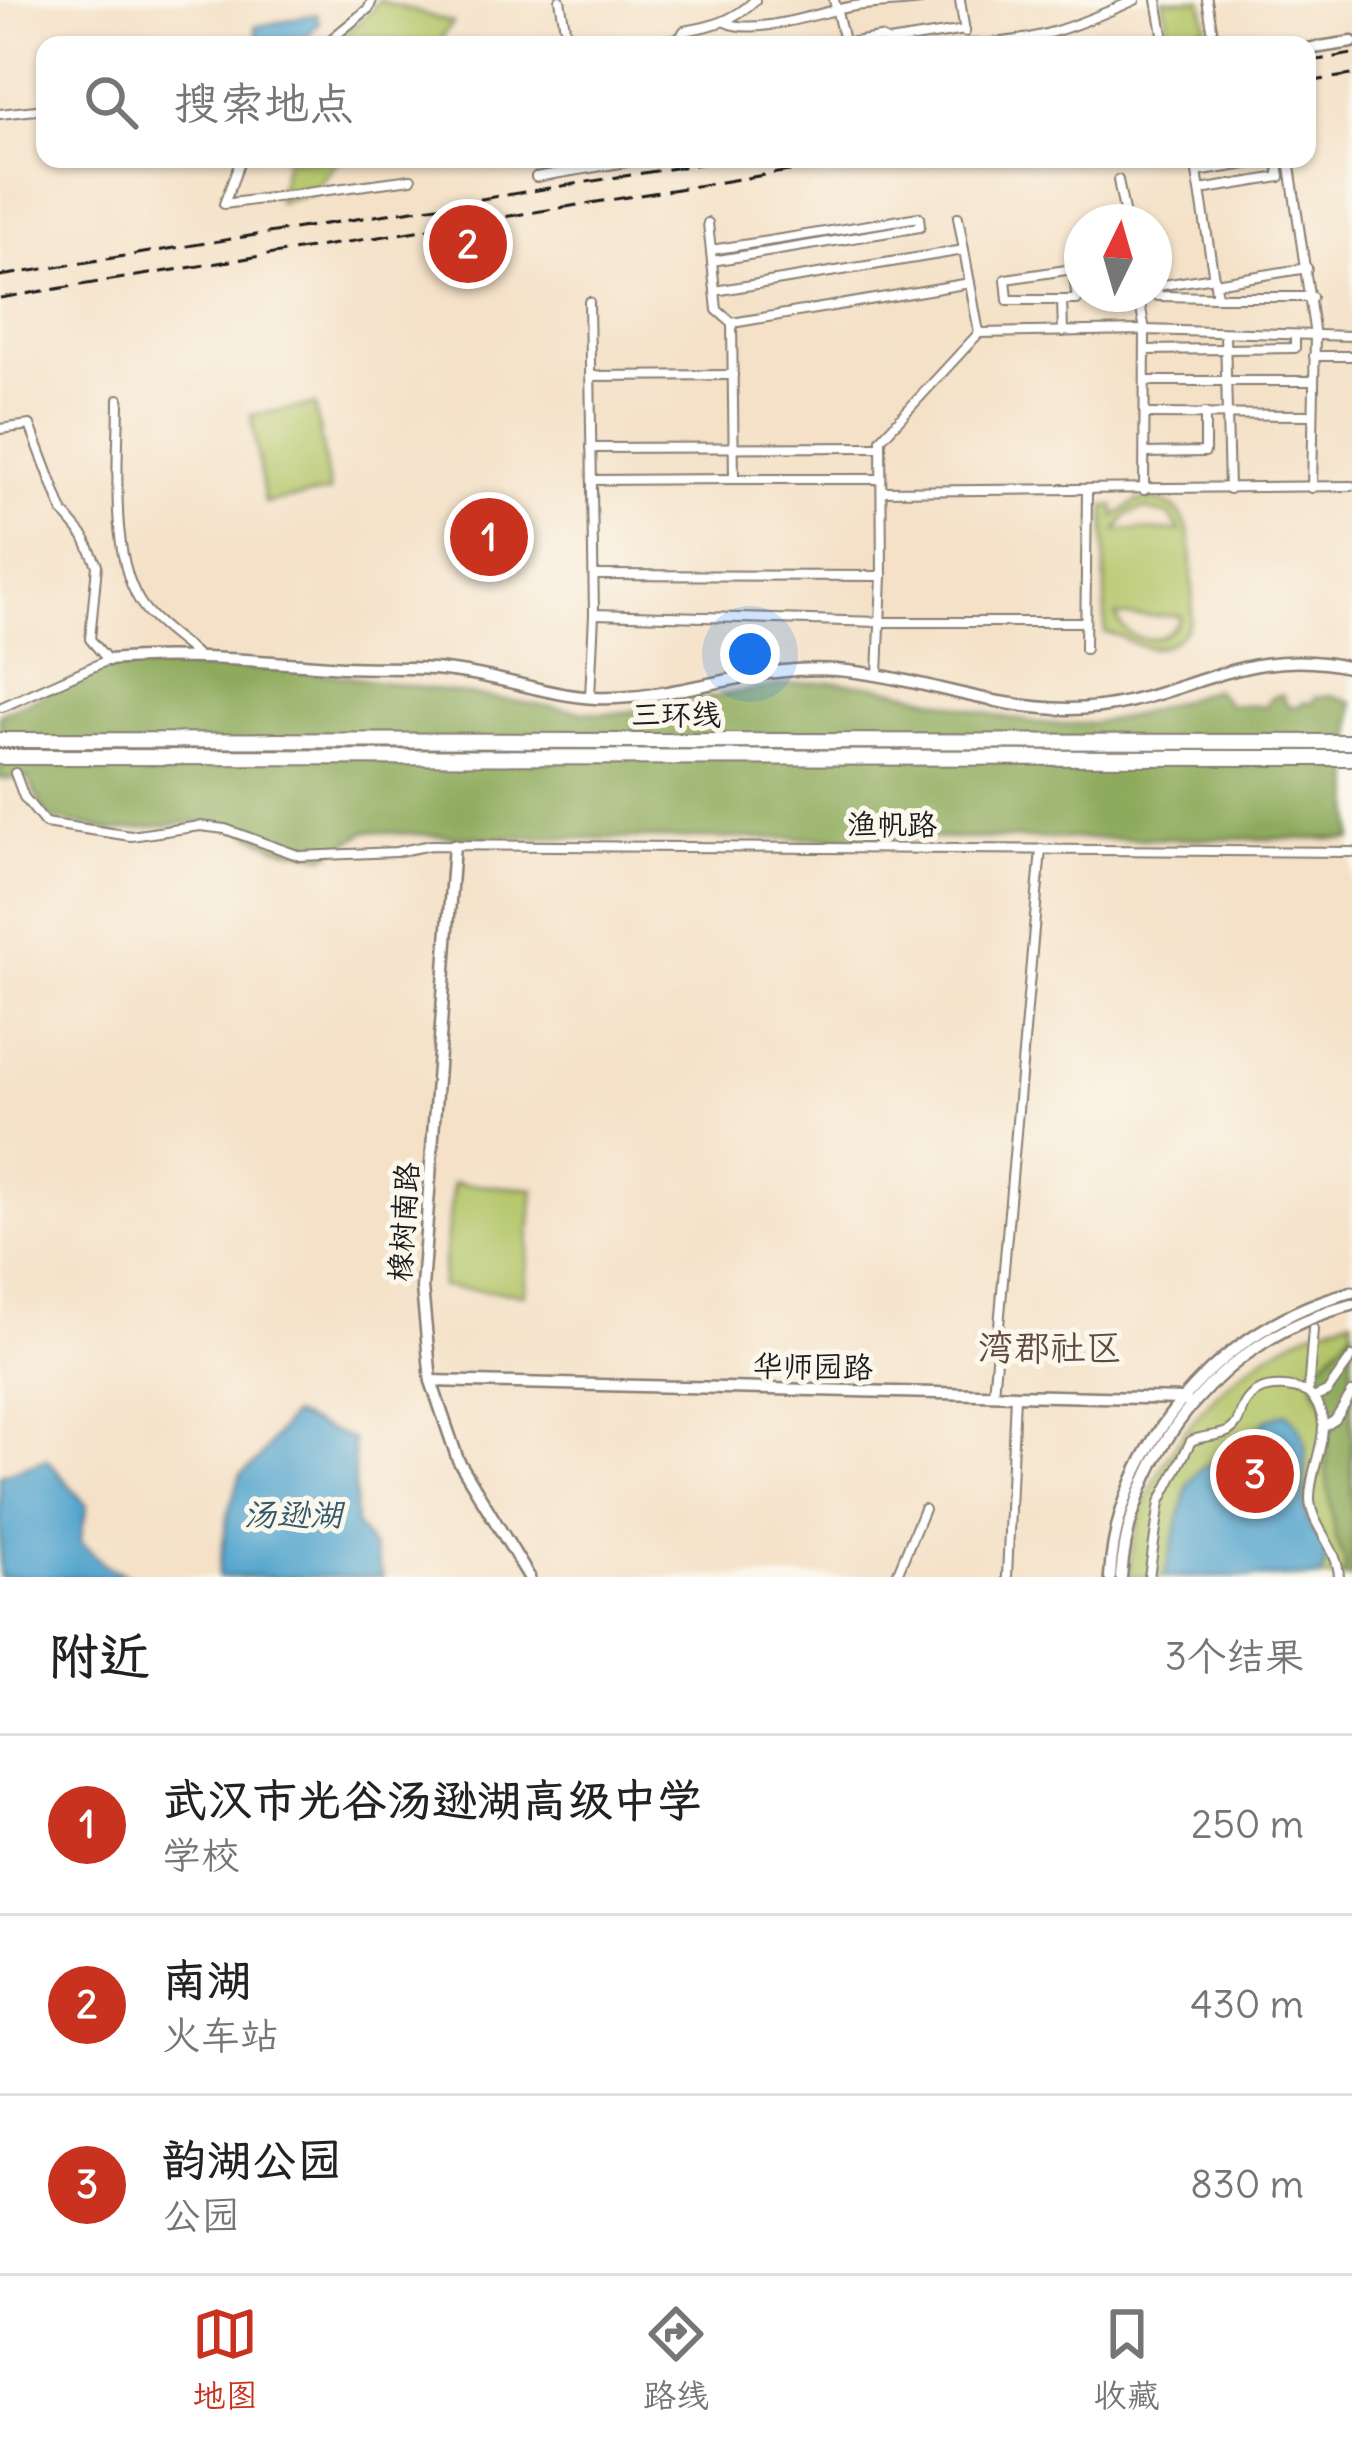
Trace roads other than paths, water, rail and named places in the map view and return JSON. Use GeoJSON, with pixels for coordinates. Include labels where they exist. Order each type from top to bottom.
{"type":"FeatureCollection","features":[{"type":"Feature","properties":{"kind":"highway","name":"三环线"},"geometry":{"type":"LineString","coordinates":[[0,740],[1352,742]]}},
{"type":"Feature","properties":{"kind":"highway","name":"三环线"},"geometry":{"type":"LineString","coordinates":[[0,757],[1352,758]]}},
{"type":"Feature","properties":{"kind":"street"},"geometry":{"type":"LineString","coordinates":[[335,36],[369,8],[372,0]]}},
{"type":"Feature","properties":{"kind":"street"},"geometry":{"type":"LineString","coordinates":[[560,0],[566,36]]}},
{"type":"Feature","properties":{"kind":"street"},"geometry":{"type":"LineString","coordinates":[[681,36],[684,31],[725,22],[754,0]]}},
{"type":"Feature","properties":{"kind":"street"},"geometry":{"type":"LineString","coordinates":[[725,22],[738,28],[800,19],[836,4],[921,0]]}},
{"type":"Feature","properties":{"kind":"street"},"geometry":{"type":"LineString","coordinates":[[960,0],[966,36]]}},
{"type":"Feature","properties":{"kind":"street"},"geometry":{"type":"LineString","coordinates":[[1040,36],[1135,0]]}},
{"type":"Feature","properties":{"kind":"street"},"geometry":{"type":"LineString","coordinates":[[1157,0],[1163,36]]}},
{"type":"Feature","properties":{"kind":"street"},"geometry":{"type":"LineString","coordinates":[[1207,0],[1213,36]]}},
{"type":"Feature","properties":{"kind":"street"},"geometry":{"type":"LineString","coordinates":[[836,4],[843,36]]}},
{"type":"Feature","properties":{"kind":"street"},"geometry":{"type":"LineString","coordinates":[[928,36],[965,30]]}},
{"type":"Feature","properties":{"kind":"street"},"geometry":{"type":"LineString","coordinates":[[1316,48],[1352,42]]}},
{"type":"Feature","properties":{"kind":"street"},"geometry":{"type":"LineString","coordinates":[[0,114],[36,110]]}},
{"type":"Feature","properties":{"kind":"street"},"geometry":{"type":"LineString","coordinates":[[238,168],[224,204],[411,179]]}},
{"type":"Feature","properties":{"kind":"street"},"geometry":{"type":"LineString","coordinates":[[536,177],[571,168]]}},
{"type":"Feature","properties":{"kind":"street"},"geometry":{"type":"LineString","coordinates":[[1217,297],[1197,172],[1222,168]]}},
{"type":"Feature","properties":{"kind":"street"},"geometry":{"type":"LineString","coordinates":[[1200,190],[1280,177],[1278,168]]}},
{"type":"Feature","properties":{"kind":"street"},"geometry":{"type":"LineString","coordinates":[[1290,168],[1315,336],[1312,488]]}},
{"type":"Feature","properties":{"kind":"street"},"geometry":{"type":"LineString","coordinates":[[1118,180],[1123,204]]}},
{"type":"Feature","properties":{"kind":"street"},"geometry":{"type":"LineString","coordinates":[[711,255],[920,227],[919,217],[803,241]]}},
{"type":"Feature","properties":{"kind":"street"},"geometry":{"type":"LineString","coordinates":[[958,217],[979,334]]}},
{"type":"Feature","properties":{"kind":"street"},"geometry":{"type":"LineString","coordinates":[[708,223],[717,310],[732,323],[734,479]]}},
{"type":"Feature","properties":{"kind":"street"},"geometry":{"type":"LineString","coordinates":[[715,291],[964,250]]}},
{"type":"Feature","properties":{"kind":"street"},"geometry":{"type":"LineString","coordinates":[[1172,284],[1307,268]]}},
{"type":"Feature","properties":{"kind":"street"},"geometry":{"type":"LineString","coordinates":[[1073,269],[1078,300],[1062,299],[1009,300],[1006,279],[1073,269]]}},
{"type":"Feature","properties":{"kind":"street"},"geometry":{"type":"LineString","coordinates":[[732,323],[970,283]]}},
{"type":"Feature","properties":{"kind":"street"},"geometry":{"type":"LineString","coordinates":[[1172,296],[1312,297]]}},
{"type":"Feature","properties":{"kind":"street"},"geometry":{"type":"LineString","coordinates":[[1062,299],[1063,332]]}},
{"type":"Feature","properties":{"kind":"street"},"geometry":{"type":"LineString","coordinates":[[589,302],[594,574],[590,698]]}},
{"type":"Feature","properties":{"kind":"street"},"geometry":{"type":"LineString","coordinates":[[1142,312],[1144,490]]}},
{"type":"Feature","properties":{"kind":"street"},"geometry":{"type":"LineString","coordinates":[[878,675],[881,439],[979,334],[1145,330],[1352,336]]}},
{"type":"Feature","properties":{"kind":"street"},"geometry":{"type":"LineString","coordinates":[[1225,335],[1229,489]]}},
{"type":"Feature","properties":{"kind":"street"},"geometry":{"type":"LineString","coordinates":[[1145,350],[1295,348],[1295,336]]}},
{"type":"Feature","properties":{"kind":"street"},"geometry":{"type":"LineString","coordinates":[[1314,356],[1352,356]]}},
{"type":"Feature","properties":{"kind":"street"},"geometry":{"type":"LineString","coordinates":[[590,376],[733,375]]}},
{"type":"Feature","properties":{"kind":"street"},"geometry":{"type":"LineString","coordinates":[[1145,381],[1313,381]]}},
{"type":"Feature","properties":{"kind":"street"},"geometry":{"type":"LineString","coordinates":[[118,399],[120,511],[127,574],[147,612],[202,660]]}},
{"type":"Feature","properties":{"kind":"street"},"geometry":{"type":"LineString","coordinates":[[1145,453],[1205,452],[1205,413]]}},
{"type":"Feature","properties":{"kind":"street"},"geometry":{"type":"LineString","coordinates":[[1145,414],[1313,415]]}},
{"type":"Feature","properties":{"kind":"street"},"geometry":{"type":"LineString","coordinates":[[0,428],[30,424],[63,512],[84,537],[97,565],[90,639],[108,660]]}},
{"type":"Feature","properties":{"kind":"street"},"geometry":{"type":"LineString","coordinates":[[591,448],[881,447]]}},
{"type":"Feature","properties":{"kind":"street"},"geometry":{"type":"LineString","coordinates":[[592,480],[881,478]]}},
{"type":"Feature","properties":{"kind":"street"},"geometry":{"type":"LineString","coordinates":[[881,490],[1352,486]]}},
{"type":"Feature","properties":{"kind":"street"},"geometry":{"type":"LineString","coordinates":[[1084,649],[1087,491]]}},
{"type":"Feature","properties":{"kind":"street"},"geometry":{"type":"LineString","coordinates":[[594,574],[882,576]]}},
{"type":"Feature","properties":{"kind":"street"},"geometry":{"type":"LineString","coordinates":[[594,614],[1084,622]]}},
{"type":"Feature","properties":{"kind":"street"},"geometry":{"type":"LineString","coordinates":[[2,706],[108,660],[452,670],[590,698],[657,694],[796,670],[878,675],[1019,706],[1074,709],[1135,701],[1253,664],[1309,661],[1352,668]]}},
{"type":"Feature","properties":{"kind":"street","name":"渔帆路"},"geometry":{"type":"LineString","coordinates":[[15,773],[24,797],[45,824],[131,836],[200,826],[313,856],[396,852],[431,845],[1352,852]]}},
{"type":"Feature","properties":{"kind":"street","name":"橡树南路"},"geometry":{"type":"LineString","coordinates":[[454,845],[422,1288],[431,1381],[458,1460],[530,1577]]}},
{"type":"Feature","properties":{"kind":"street"},"geometry":{"type":"LineString","coordinates":[[993,1394],[1041,849]]}},
{"type":"Feature","properties":{"kind":"street"},"geometry":{"type":"LineString","coordinates":[[1110,1577],[1111,1546],[1130,1483],[1154,1438],[1224,1354],[1301,1310],[1352,1292]]}},
{"type":"Feature","properties":{"kind":"street"},"geometry":{"type":"LineString","coordinates":[[1121,1577],[1128,1528],[1144,1475],[1187,1402],[1232,1364],[1279,1334],[1352,1304]]}},
{"type":"Feature","properties":{"kind":"street"},"geometry":{"type":"LineString","coordinates":[[1313,1329],[1311,1395],[1320,1405],[1324,1427],[1310,1500],[1316,1521],[1333,1547],[1339,1577]]}},
{"type":"Feature","properties":{"kind":"street"},"geometry":{"type":"LineString","coordinates":[[1149,1577],[1160,1502],[1191,1441],[1227,1433],[1238,1423],[1250,1397],[1265,1388],[1290,1388],[1311,1395],[1327,1392],[1352,1357]]}},
{"type":"Feature","properties":{"kind":"street","name":"华师园路"},"geometry":{"type":"LineString","coordinates":[[431,1381],[1187,1402]]}},
{"type":"Feature","properties":{"kind":"street"},"geometry":{"type":"LineString","coordinates":[[1324,1427],[1335,1420],[1352,1393]]}},
{"type":"Feature","properties":{"kind":"street"},"geometry":{"type":"LineString","coordinates":[[1007,1577],[1015,1395]]}},
{"type":"Feature","properties":{"kind":"street"},"geometry":{"type":"LineString","coordinates":[[896,1577],[924,1509]]}},
{"type":"Feature","properties":{"kind":"water"},"geometry":{"type":"Polygon","coordinates":[[[316,14],[319,23],[307,36],[257,36],[255,27],[316,14]]]}},
{"type":"Feature","properties":{"kind":"water"},"geometry":{"type":"Polygon","coordinates":[[[1286,1413],[1303,1435],[1306,1515],[1326,1557],[1320,1577],[1164,1577],[1188,1485],[1199,1470],[1250,1441],[1265,1420],[1286,1413]]]}},
{"type":"Feature","properties":{"kind":"water","name":"汤逊湖"},"geometry":{"type":"Polygon","coordinates":[[[292,1415],[353,1440],[356,1525],[373,1548],[383,1577],[218,1577],[228,1512],[241,1474],[292,1415]]]}},
{"type":"Feature","properties":{"kind":"water"},"geometry":{"type":"Polygon","coordinates":[[[47,1459],[87,1506],[80,1541],[104,1564],[129,1577],[0,1577],[0,1475],[47,1459]]]}},
{"type":"Feature","properties":{"kind":"railway"},"geometry":{"type":"LineString","coordinates":[[1316,60],[1352,54]]}},
{"type":"Feature","properties":{"kind":"railway"},"geometry":{"type":"LineString","coordinates":[[1316,81],[1352,75]]}},
{"type":"Feature","properties":{"kind":"railway"},"geometry":{"type":"LineString","coordinates":[[0,276],[675,168]]}},
{"type":"Feature","properties":{"kind":"railway"},"geometry":{"type":"LineString","coordinates":[[0,298],[808,168]]}},
{"type":"Feature","properties":{"kind":"place","name":"南湖"},"geometry":{"type":"Point","coordinates":[468,244]}},
{"type":"Feature","properties":{"kind":"place","name":"武汉市光谷汤逊湖高级中学"},"geometry":{"type":"Point","coordinates":[489,537]}},
{"type":"Feature","properties":{"kind":"place","name":"韵湖公园"},"geometry":{"type":"Point","coordinates":[1255,1474]}},
{"type":"Feature","properties":{"kind":"district","name":"湾郡社区"},"geometry":{"type":"Point","coordinates":[1050,1347]}}]}
